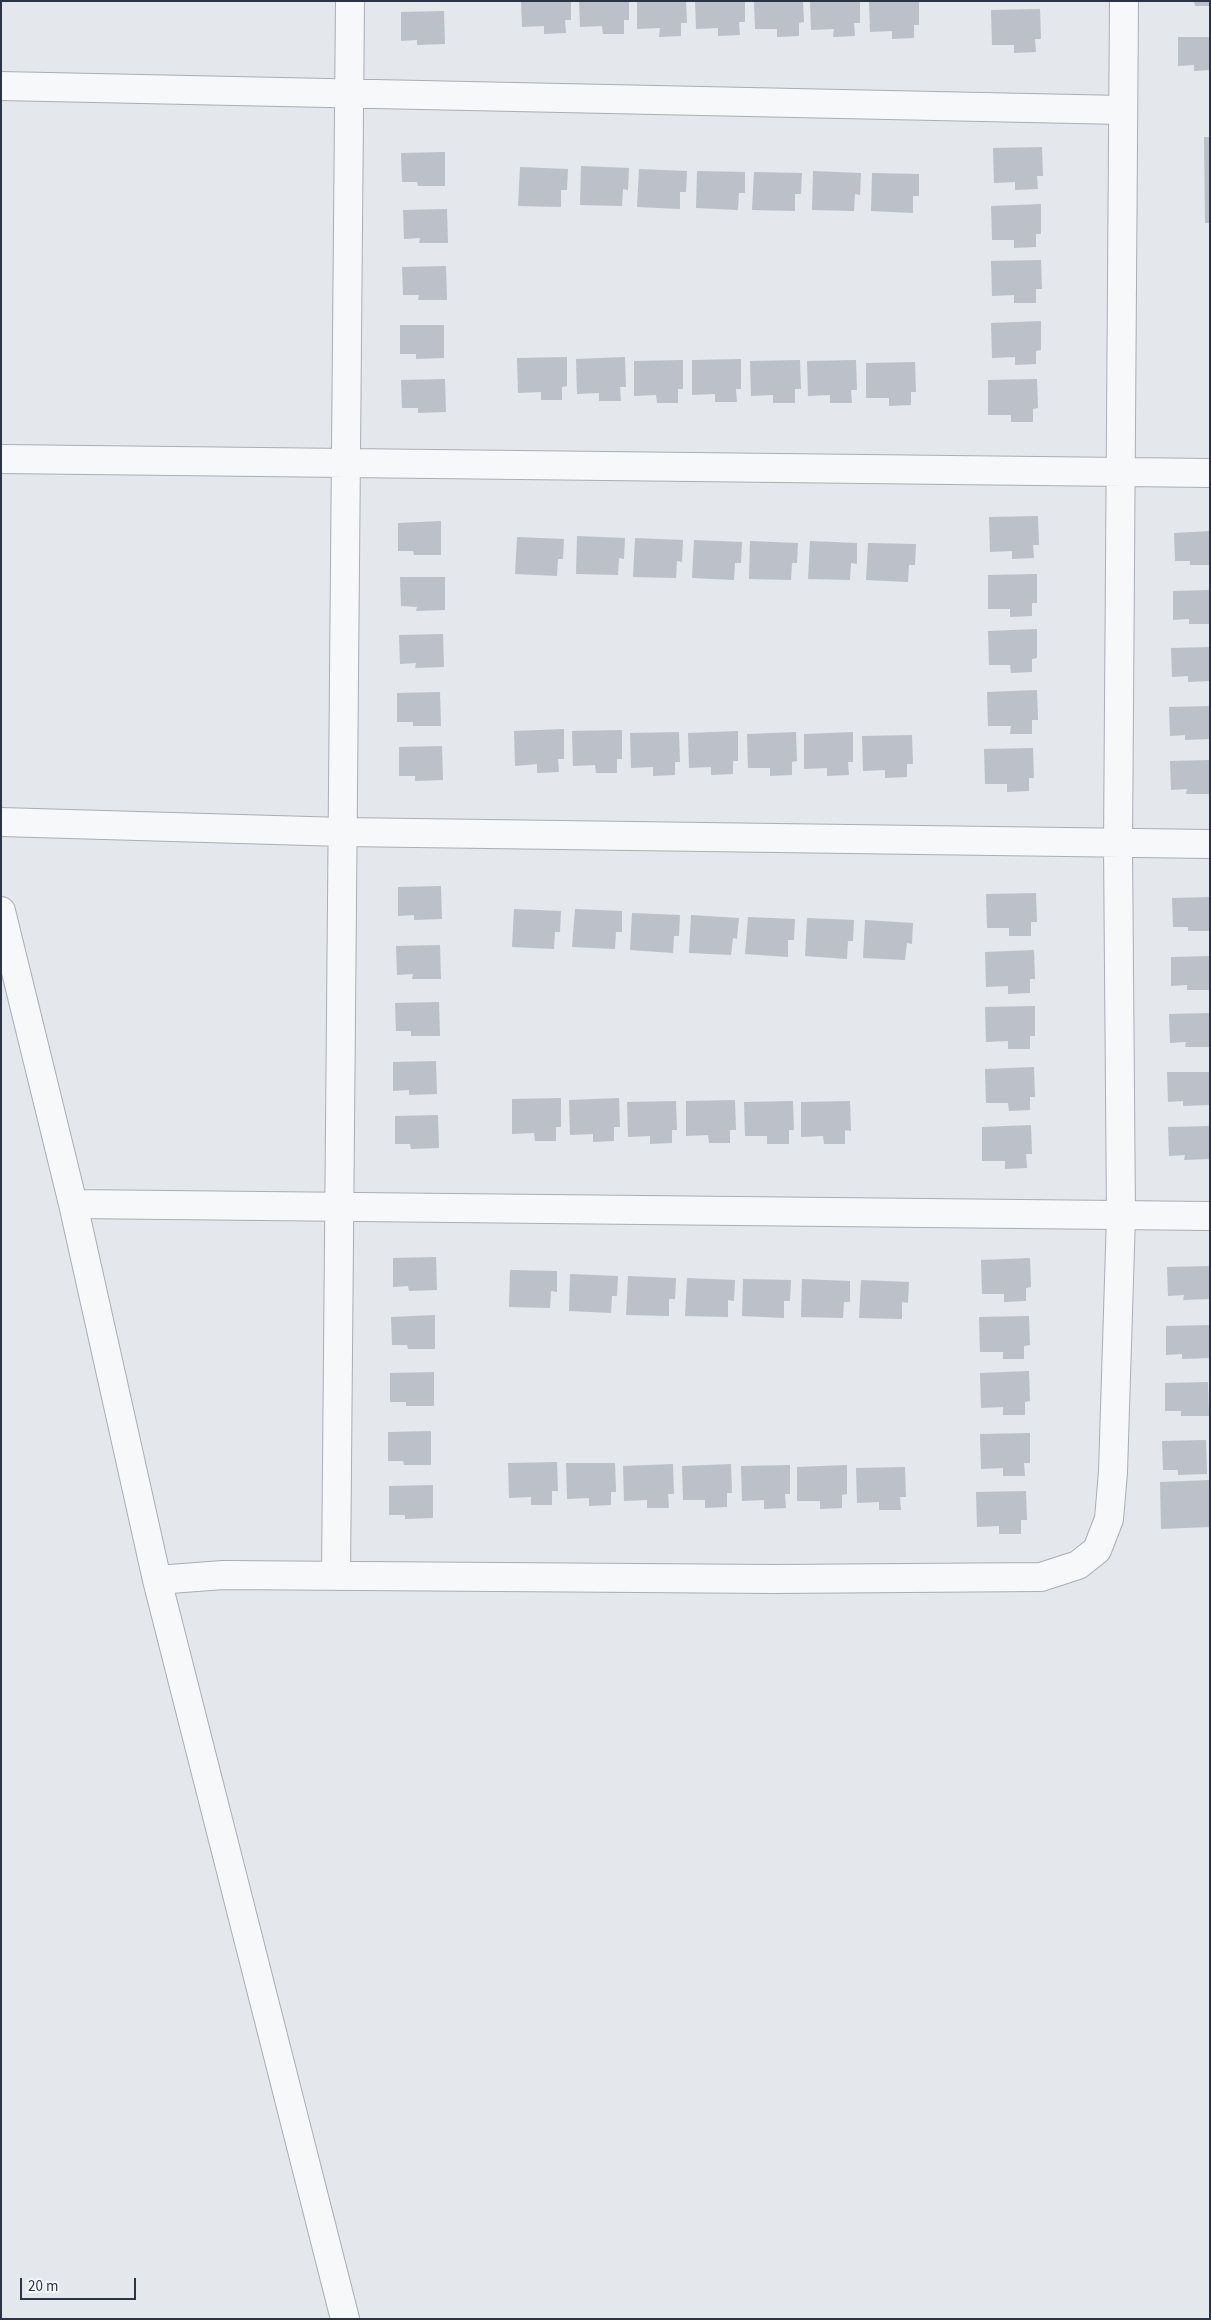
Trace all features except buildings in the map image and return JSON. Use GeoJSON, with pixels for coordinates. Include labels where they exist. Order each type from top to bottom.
{"type":"FeatureCollection","features":[{"type":"Feature","properties":{"kind":"street"},"geometry":{"type":"LineString","coordinates":[[336,1576],[350,1]]}},
{"type":"Feature","properties":{"kind":"street"},"geometry":{"type":"LineString","coordinates":[[157,1580],[223,1575],[774,1579],[1041,1577],[1078,1565],[1098,1550],[1109,1519],[1113,1472],[1121,1216],[1118,845],[1124,1]]}},
{"type":"Feature","properties":{"kind":"street"},"geometry":{"type":"LineString","coordinates":[[1,86],[1122,110]]}},
{"type":"Feature","properties":{"kind":"street"},"geometry":{"type":"LineString","coordinates":[[1,460],[1210,473]]}},
{"type":"Feature","properties":{"kind":"street"},"geometry":{"type":"LineString","coordinates":[[1,822],[343,832],[1118,845],[1210,844]]}},
{"type":"Feature","properties":{"kind":"street"},"geometry":{"type":"LineString","coordinates":[[1,911],[74,1204],[157,1580],[345,2319]]}},
{"type":"Feature","properties":{"kind":"street"},"geometry":{"type":"LineString","coordinates":[[74,1204],[340,1205],[1210,1216]]}}]}
